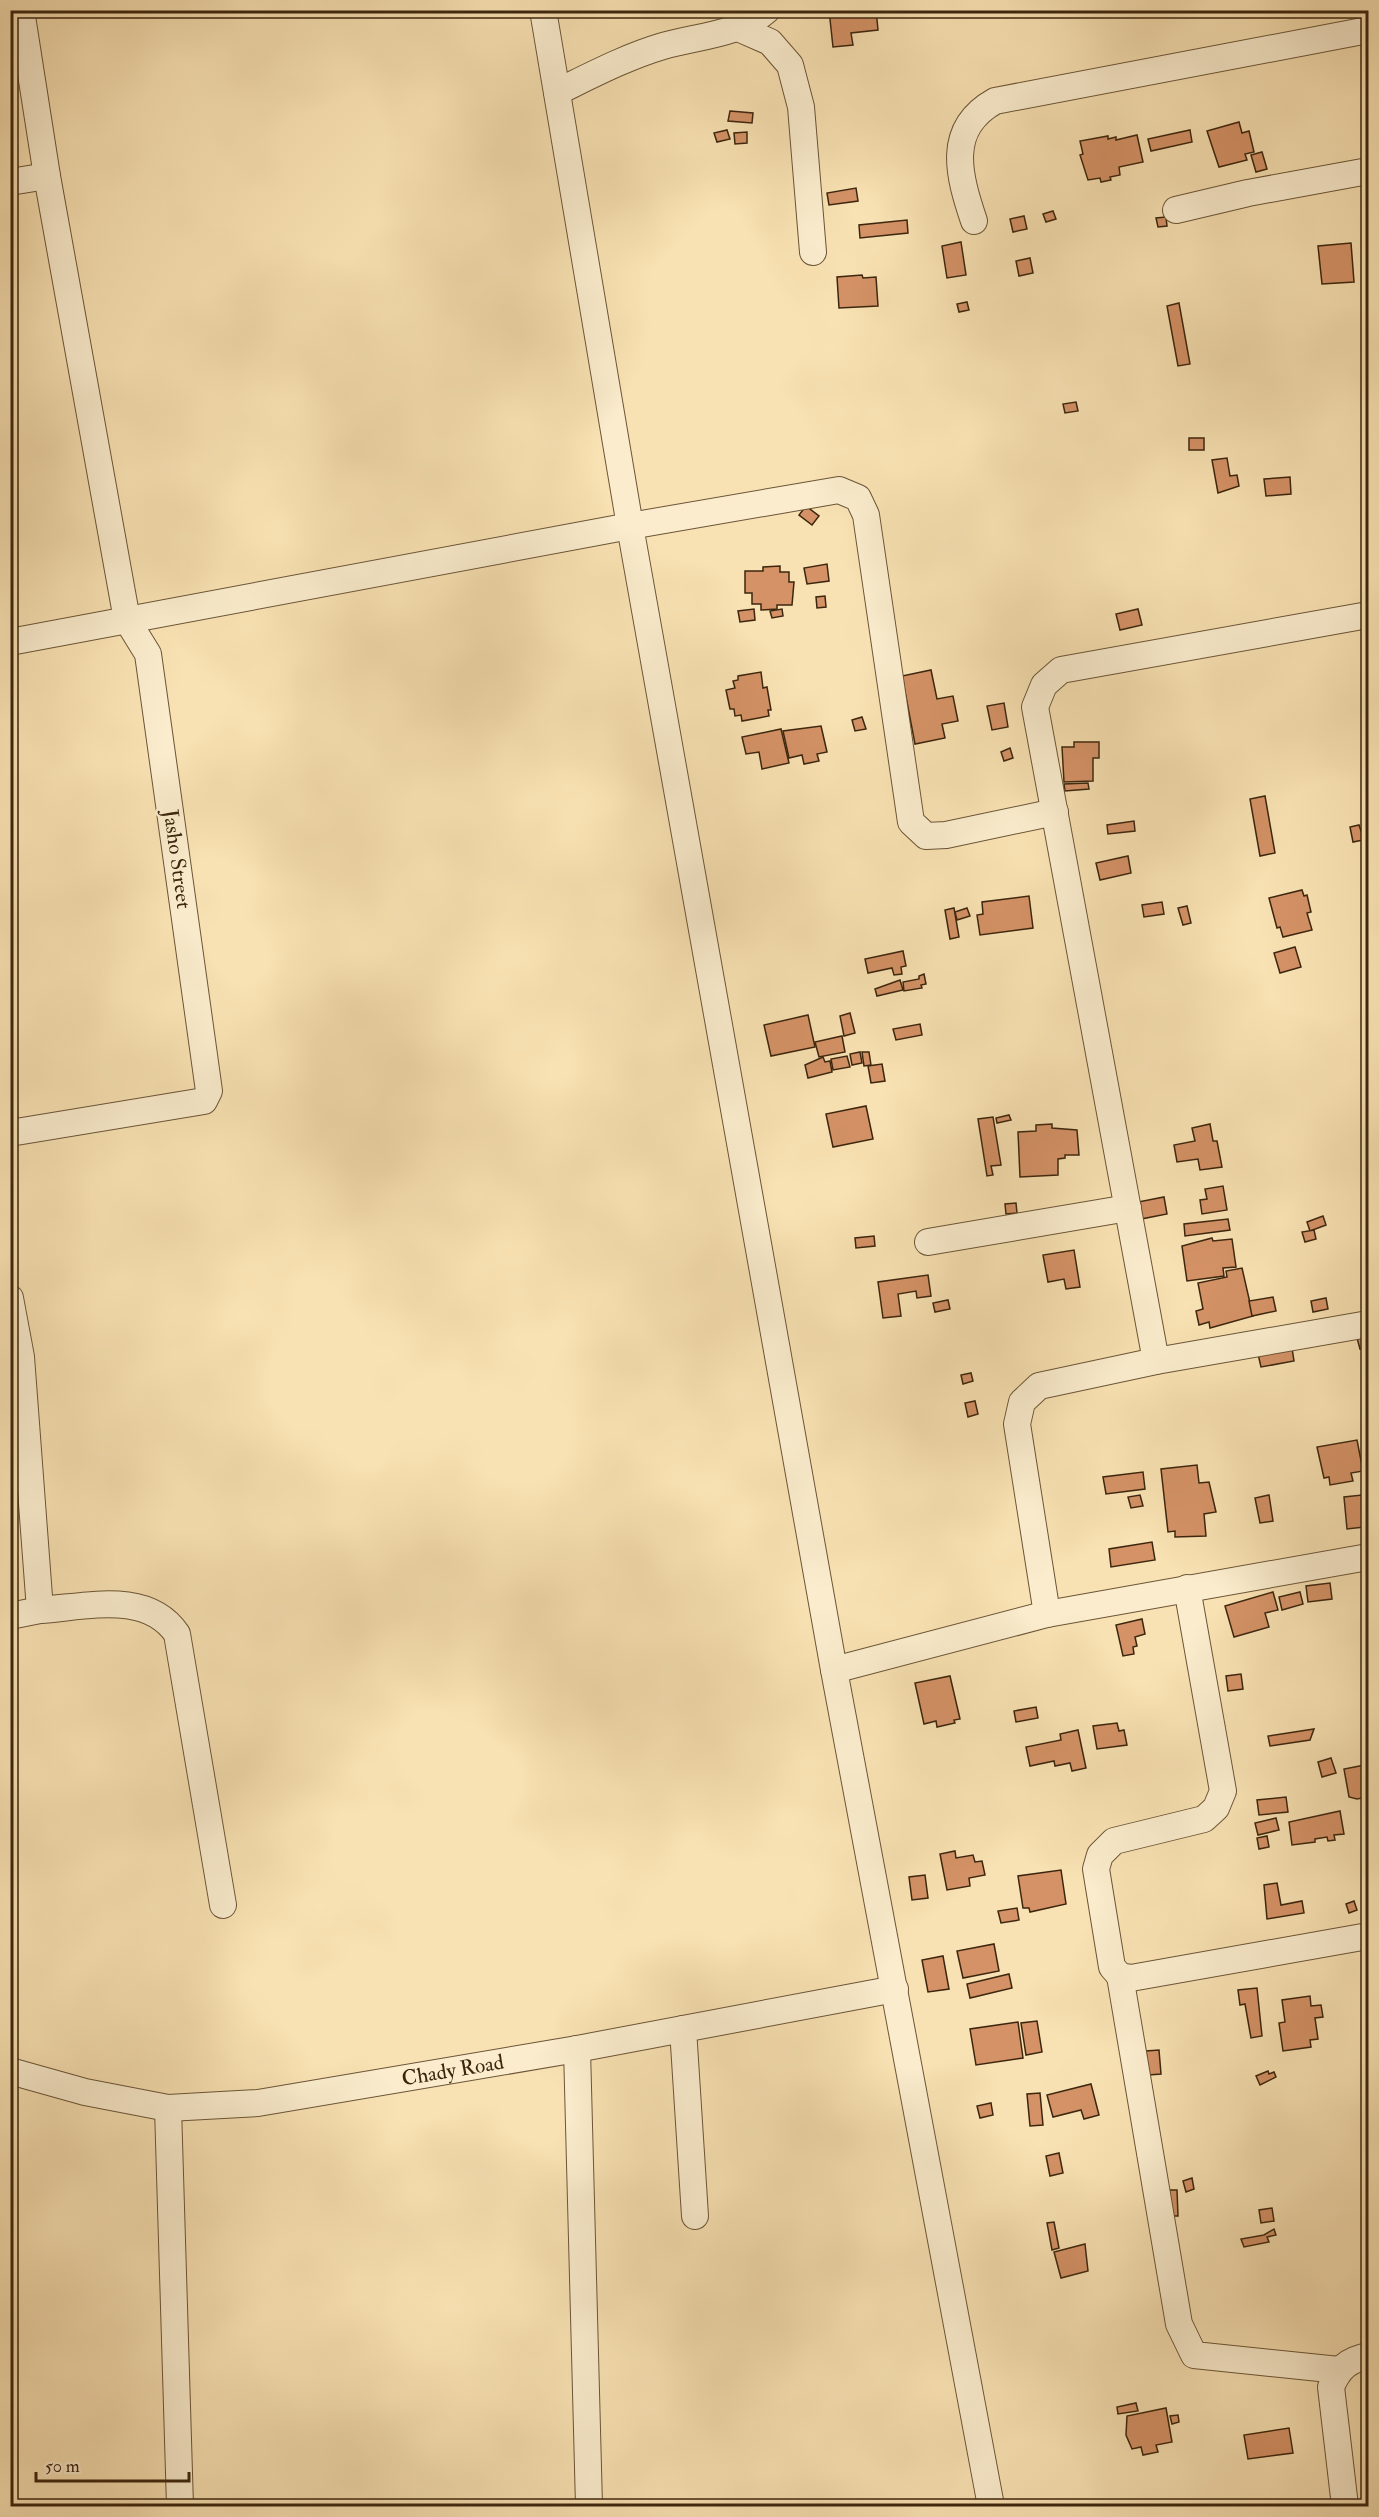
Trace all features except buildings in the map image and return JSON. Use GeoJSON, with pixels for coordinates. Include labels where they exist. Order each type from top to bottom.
{"type":"FeatureCollection","features":[{"type":"Feature","properties":{"kind":"street"},"geometry":{"type":"LineString","coordinates":[[21,10],[47,176],[128,620]]}},
{"type":"Feature","properties":{"kind":"street"},"geometry":{"type":"LineString","coordinates":[[543,10],[630,526],[834,1670],[991,2506]]}},
{"type":"Feature","properties":{"kind":"street"},"geometry":{"type":"LineString","coordinates":[[557,92],[616,63],[663,46],[738,28],[767,10]]}},
{"type":"Feature","properties":{"kind":"street"},"geometry":{"type":"LineString","coordinates":[[738,28],[770,42],[790,65],[801,107],[813,252]]}},
{"type":"Feature","properties":{"kind":"street"},"geometry":{"type":"LineString","coordinates":[[974,221],[960,169],[961,147],[965,127],[978,111],[994,101],[1368,30]]}},
{"type":"Feature","properties":{"kind":"street"},"geometry":{"type":"LineString","coordinates":[[1176,210],[1248,193],[1368,171]]}},
{"type":"Feature","properties":{"kind":"street"},"geometry":{"type":"LineString","coordinates":[[10,182],[47,176]]}},
{"type":"Feature","properties":{"kind":"street"},"geometry":{"type":"LineString","coordinates":[[10,642],[630,526],[839,490],[858,498],[866,514],[911,822],[926,836],[946,835],[1055,812]]}},
{"type":"Feature","properties":{"kind":"street"},"geometry":{"type":"LineString","coordinates":[[1156,1360],[1035,706],[1044,685],[1060,670],[1368,615]]}},
{"type":"Feature","properties":{"kind":"street","name":"Jasho Street"},"geometry":{"type":"LineString","coordinates":[[10,1133],[204,1101],[209,1091],[148,654],[128,620]]}},
{"type":"Feature","properties":{"kind":"street"},"geometry":{"type":"LineString","coordinates":[[928,1242],[1128,1208]]}},
{"type":"Feature","properties":{"kind":"street"},"geometry":{"type":"LineString","coordinates":[[10,1298],[21,1357],[40,1610]]}},
{"type":"Feature","properties":{"kind":"street"},"geometry":{"type":"LineString","coordinates":[[1047,1614],[1017,1424],[1022,1402],[1039,1386],[1156,1360],[1368,1324]]}},
{"type":"Feature","properties":{"kind":"street"},"geometry":{"type":"LineString","coordinates":[[834,1670],[1047,1614],[1368,1557]]}},
{"type":"Feature","properties":{"kind":"street"},"geometry":{"type":"LineString","coordinates":[[1187,1588],[1223,1791],[1216,1808],[1204,1819],[1114,1842],[1100,1855],[1096,1869],[1112,1967],[1120,1976],[1179,2324],[1194,2355],[1339,2370]]}},
{"type":"Feature","properties":{"kind":"street"},"geometry":{"type":"LineString","coordinates":[[10,1616],[40,1610],[127,1604],[153,1611],[170,1622],[177,1634],[223,1905]]}},
{"type":"Feature","properties":{"kind":"street"},"geometry":{"type":"LineString","coordinates":[[1120,1976],[1131,1978],[1368,1936]]}},
{"type":"Feature","properties":{"kind":"street","name":"Chady Road"},"geometry":{"type":"LineString","coordinates":[[10,2071],[85,2092],[168,2108],[258,2103],[577,2049],[895,1989]]}},
{"type":"Feature","properties":{"kind":"street"},"geometry":{"type":"LineString","coordinates":[[683,2029],[695,2216]]}},
{"type":"Feature","properties":{"kind":"street"},"geometry":{"type":"LineString","coordinates":[[577,2049],[589,2506]]}},
{"type":"Feature","properties":{"kind":"street"},"geometry":{"type":"LineString","coordinates":[[168,2108],[180,2506]]}},
{"type":"Feature","properties":{"kind":"street"},"geometry":{"type":"LineString","coordinates":[[1345,2506],[1331,2387],[1339,2370],[1354,2359],[1368,2356]]}}]}
